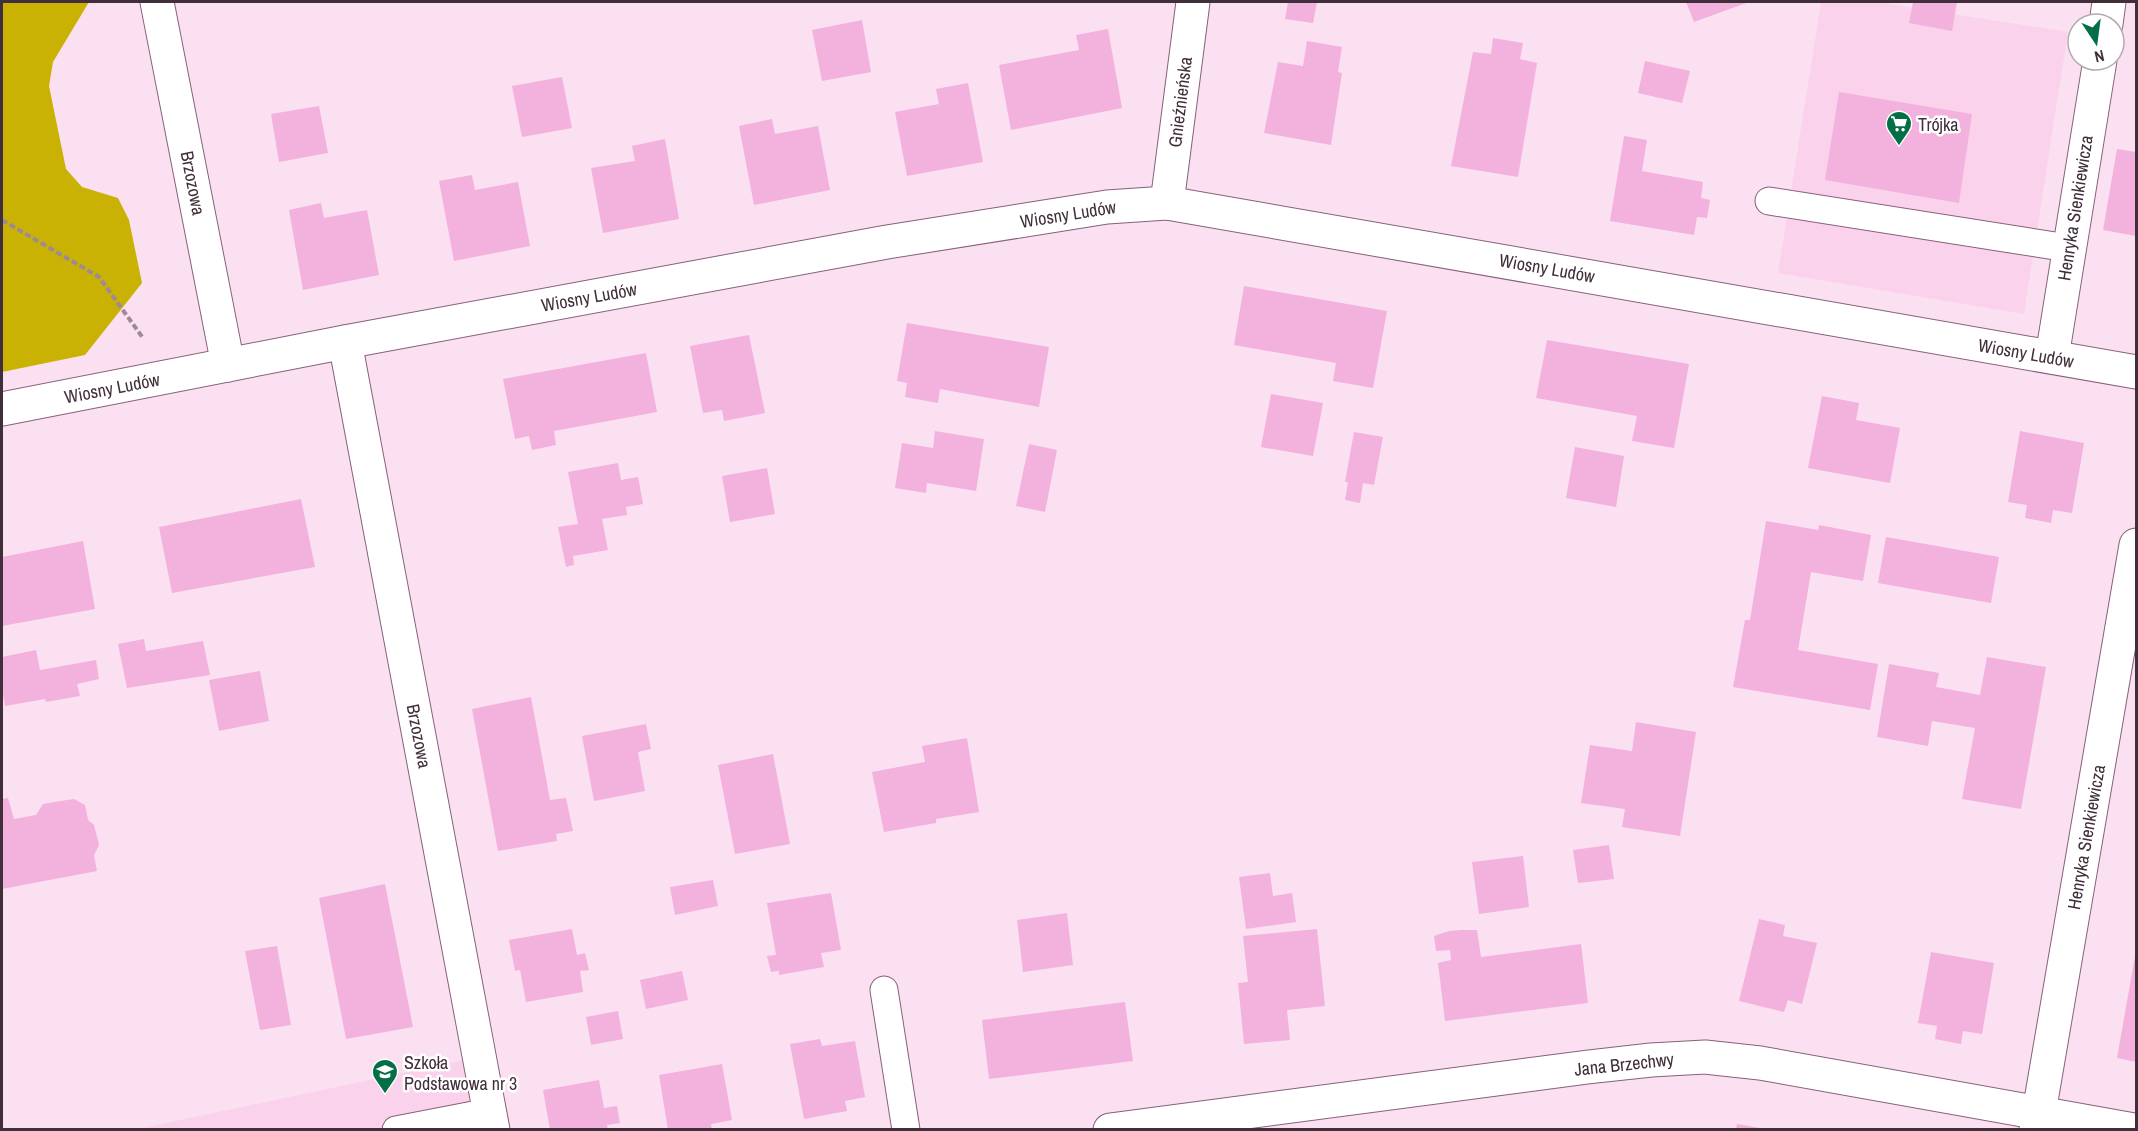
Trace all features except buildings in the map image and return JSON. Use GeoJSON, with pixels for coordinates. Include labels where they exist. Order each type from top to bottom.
{"type":"FeatureCollection","features":[{"type":"Feature","properties":{"kind":"street","name":"Brzozowa"},"geometry":{"type":"LineString","coordinates":[[157,2],[228,365]]}},
{"type":"Feature","properties":{"kind":"street","name":"Gnieźnieńska"},"geometry":{"type":"LineString","coordinates":[[1167,203],[1193,2]]}},
{"type":"Feature","properties":{"kind":"street","name":"Henryka Sienkiewicza"},"geometry":{"type":"LineString","coordinates":[[2052,357],[2098,72]]}},
{"type":"Feature","properties":{"kind":"street","name":"Wiosny Ludów"},"geometry":{"type":"LineString","coordinates":[[2,409],[345,342],[887,242],[1107,207],[1167,203],[2136,372]]}},
{"type":"Feature","properties":{"kind":"street","name":"Brzozowa"},"geometry":{"type":"LineString","coordinates":[[345,342],[491,1121]]}},
{"type":"Feature","properties":{"kind":"street","name":"Henryka Sienkiewicza"},"geometry":{"type":"LineString","coordinates":[[2038,1121],[2136,545]]}},
{"type":"Feature","properties":{"kind":"street","name":"Jana Brzechwy"},"geometry":{"type":"LineString","coordinates":[[1110,1130],[1588,1067],[1705,1057],[1772,1065],[2038,1121],[2134,1130]]}},
{"type":"Feature","properties":{"kind":"lane"},"geometry":{"type":"LineString","coordinates":[[1769,201],[2068,248]]}},
{"type":"Feature","properties":{"kind":"lane"},"geometry":{"type":"LineString","coordinates":[[884,990],[906,1130]]}},
{"type":"Feature","properties":{"kind":"lane"},"geometry":{"type":"LineString","coordinates":[[396,1130],[491,1121]]}},
{"type":"Feature","properties":{"kind":"path"},"geometry":{"type":"LineString","coordinates":[[2,220],[99,277],[144,339]]}},
{"type":"Feature","properties":{"kind":"shaded area"},"geometry":{"type":"Polygon","coordinates":[[[2,2],[89,2],[53,62],[49,86],[66,169],[82,187],[118,198],[129,220],[142,283],[85,355],[2,372],[2,2]]]}},
{"type":"Feature","properties":{"kind":"shaded area"},"geometry":{"type":"Polygon","coordinates":[[[1821,2],[1877,2],[2066,32],[2066,45],[2024,314],[1778,273],[1821,2]]]}},
{"type":"Feature","properties":{"kind":"shaded area","name":"Szkoła Podstawowa nr 3"},"geometry":{"type":"Polygon","coordinates":[[[464,1060],[476,1130],[133,1130],[464,1060]]]}},
{"type":"Feature","properties":{"kind":"place","name":"Trójka"},"geometry":{"type":"Point","coordinates":[1899,147]}},
{"type":"Feature","properties":{"kind":"place","name":"Szkoła Podstawowa nr 3"},"geometry":{"type":"Point","coordinates":[385,1095]}}]}
